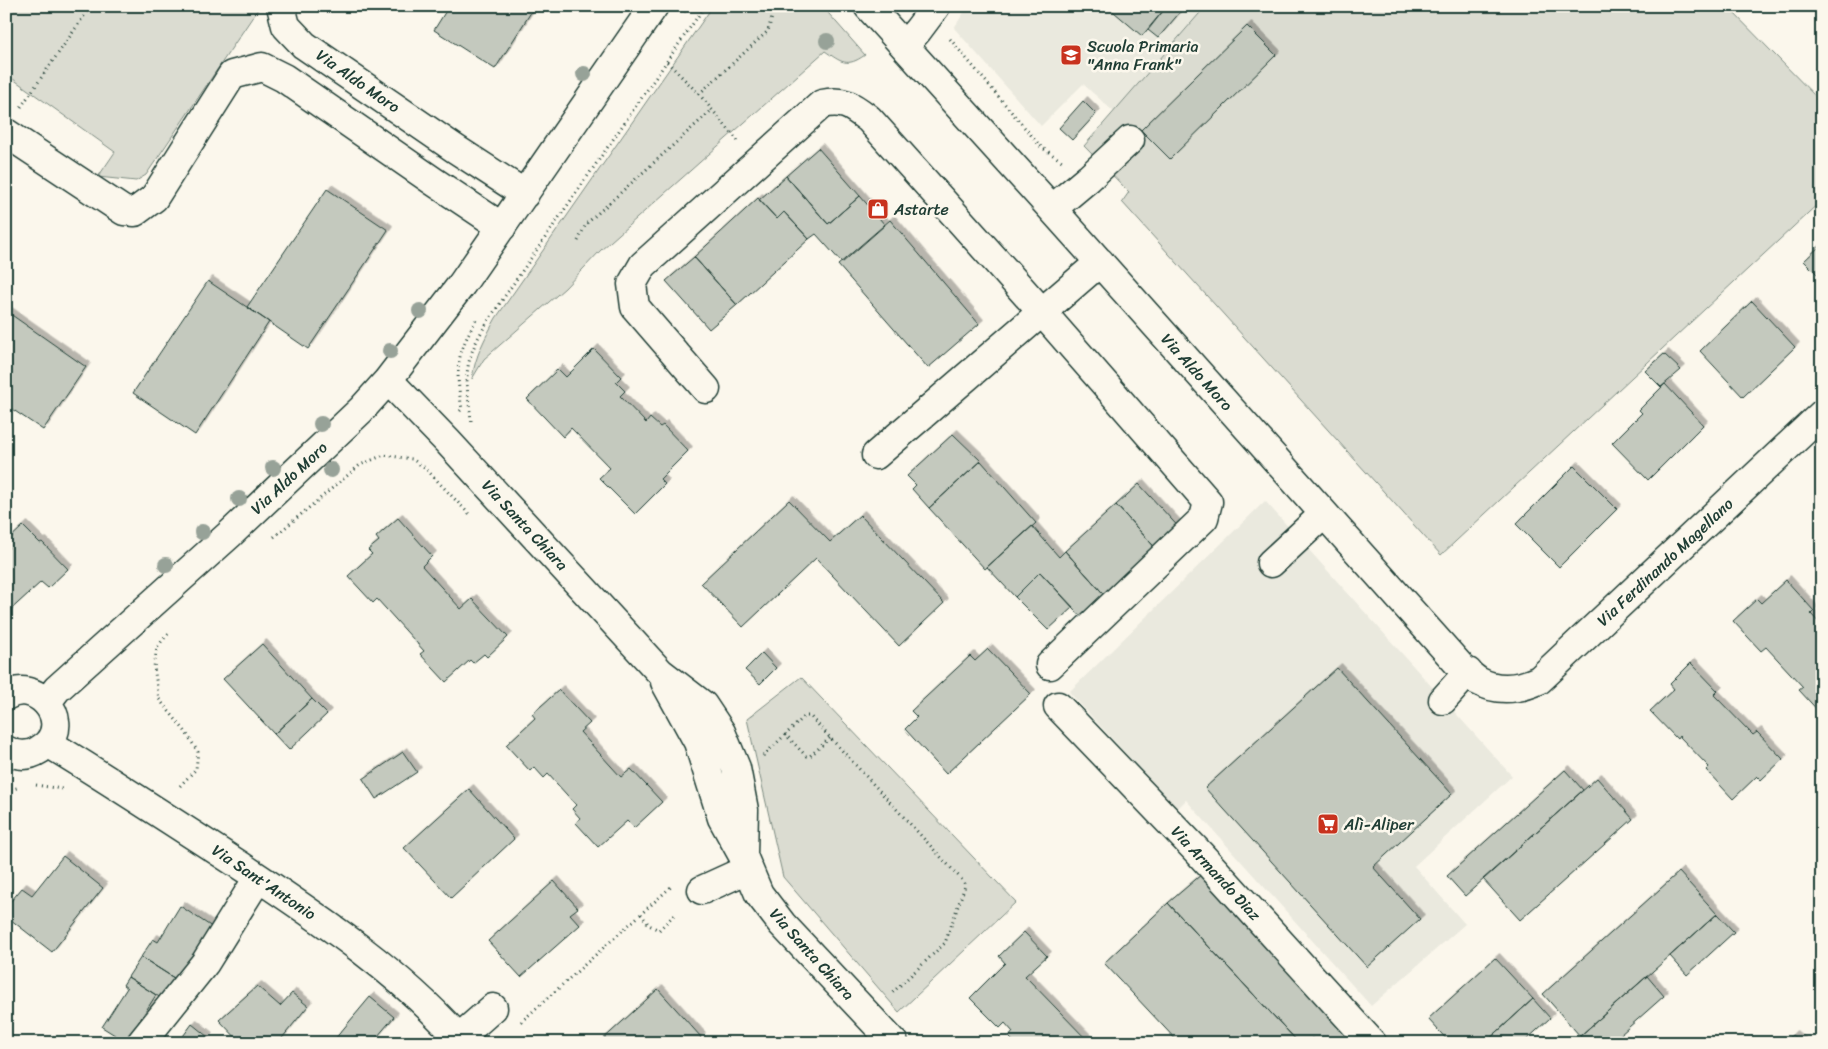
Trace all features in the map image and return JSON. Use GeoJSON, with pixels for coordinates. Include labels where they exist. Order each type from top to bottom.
{"type":"FeatureCollection","features":[{"type":"Feature","properties":{"kind":"street","name":"Via Aldo Moro"},"geometry":{"type":"LineString","coordinates":[[281,6],[286,26],[304,44],[454,148],[525,194]]}},
{"type":"Feature","properties":{"kind":"street","name":"Via Aldo Moro"},"geometry":{"type":"LineString","coordinates":[[47,702],[57,688],[230,534],[361,410],[388,380],[425,334],[502,227],[654,6]]}},
{"type":"Feature","properties":{"kind":"street","name":"Via Aldo Moro"},"geometry":{"type":"LineString","coordinates":[[868,6],[1100,262],[1462,668],[1478,680],[1498,688]]}},
{"type":"Feature","properties":{"kind":"street"},"geometry":{"type":"LineString","coordinates":[[905,45],[933,11]]}},
{"type":"Feature","properties":{"kind":"street"},"geometry":{"type":"LineString","coordinates":[[12,122],[124,211],[135,212],[154,198],[232,75],[262,67],[284,78],[502,227]]}},
{"type":"Feature","properties":{"kind":"street"},"geometry":{"type":"LineString","coordinates":[[706,389],[635,306],[632,284],[643,264],[822,104],[835,101],[852,107],[869,119],[1042,312],[1208,502],[1204,518],[1050,666]]}},
{"type":"Feature","properties":{"kind":"street"},"geometry":{"type":"LineString","coordinates":[[1052,209],[1130,140]]}},
{"type":"Feature","properties":{"kind":"street"},"geometry":{"type":"LineString","coordinates":[[876,455],[1100,262]]}},
{"type":"Feature","properties":{"kind":"street","name":"Via Santa Chiara"},"geometry":{"type":"LineString","coordinates":[[388,380],[448,442],[660,672],[703,704],[720,732],[736,768],[744,810],[745,862],[760,894],[782,924],[894,1043]]}},
{"type":"Feature","properties":{"kind":"street","name":"Via Ferdinando Magellano"},"geometry":{"type":"LineString","coordinates":[[1498,688],[1526,686],[1539,680],[1822,414]]}},
{"type":"Feature","properties":{"kind":"street"},"geometry":{"type":"LineString","coordinates":[[1271,563],[1324,514]]}},
{"type":"Feature","properties":{"kind":"street"},"geometry":{"type":"LineString","coordinates":[[1443,700],[1468,672]]}},
{"type":"Feature","properties":{"kind":"street"},"geometry":{"type":"LineString","coordinates":[[6,696],[22,691],[36,694],[47,702],[54,716],[54,731],[48,743],[32,754],[15,755],[6,750]]}},
{"type":"Feature","properties":{"kind":"street","name":"Via Armando Diaz"},"geometry":{"type":"LineString","coordinates":[[1058,706],[1193,848],[1372,1043]]}},
{"type":"Feature","properties":{"kind":"street","name":"Via Sant'Antonio"},"geometry":{"type":"LineString","coordinates":[[48,743],[148,805],[344,936],[386,968],[461,1041]]}},
{"type":"Feature","properties":{"kind":"street"},"geometry":{"type":"LineString","coordinates":[[690,886],[745,862]]}},
{"type":"Feature","properties":{"kind":"street"},"geometry":{"type":"LineString","coordinates":[[141,1043],[205,963],[258,878]]}},
{"type":"Feature","properties":{"kind":"street"},"geometry":{"type":"LineString","coordinates":[[461,1041],[493,1008]]}},
{"type":"Feature","properties":{"kind":"path"},"geometry":{"type":"LineString","coordinates":[[12,122],[91,6]]}},
{"type":"Feature","properties":{"kind":"path"},"geometry":{"type":"LineString","coordinates":[[472,424],[467,380],[470,359],[479,338],[496,309],[705,6]]}},
{"type":"Feature","properties":{"kind":"path"},"geometry":{"type":"LineString","coordinates":[[933,11],[1041,147],[1089,178]]}},
{"type":"Feature","properties":{"kind":"path"},"geometry":{"type":"LineString","coordinates":[[699,94],[768,30],[772,17]]}},
{"type":"Feature","properties":{"kind":"path"},"geometry":{"type":"LineString","coordinates":[[667,61],[699,94],[756,162]]}},
{"type":"Feature","properties":{"kind":"path"},"geometry":{"type":"LineString","coordinates":[[578,241],[586,224],[712,110]]}},
{"type":"Feature","properties":{"kind":"path"},"geometry":{"type":"LineString","coordinates":[[269,542],[360,465],[384,455],[412,459]]}},
{"type":"Feature","properties":{"kind":"path"},"geometry":{"type":"LineString","coordinates":[[170,631],[157,647],[154,668],[159,699],[185,731],[198,752],[196,769],[174,792]]}},
{"type":"Feature","properties":{"kind":"path"},"geometry":{"type":"LineString","coordinates":[[757,761],[805,716],[810,716],[964,882],[965,886],[945,943],[887,998]]}},
{"type":"Feature","properties":{"kind":"path"},"geometry":{"type":"LineString","coordinates":[[785,734],[806,756],[810,756],[830,738]]}},
{"type":"Feature","properties":{"kind":"path"},"geometry":{"type":"LineString","coordinates":[[520,1023],[641,914],[690,886]]}},
{"type":"Feature","properties":{"kind":"path"},"geometry":{"type":"LineString","coordinates":[[641,914],[650,925],[659,930],[674,915]]}},
{"type":"Feature","properties":{"kind":"shaded area"},"geometry":{"type":"Polygon","coordinates":[[[6,6],[260,6],[146,175],[136,181],[98,177],[115,152],[6,74],[6,6]]]}},
{"type":"Feature","properties":{"kind":"shaded area"},"geometry":{"type":"Polygon","coordinates":[[[713,6],[822,6],[865,55],[853,61],[844,62],[825,51],[601,250],[565,288],[484,359],[472,379],[478,355],[496,318],[713,6]]]}},
{"type":"Feature","properties":{"kind":"shaded area","name":"Scuola Primaria \"Anna Frank\""},"geometry":{"type":"Polygon","coordinates":[[[968,6],[1206,6],[1114,112],[1083,84],[1041,126],[954,28],[968,6]]]}},
{"type":"Feature","properties":{"kind":"shaded area"},"geometry":{"type":"Polygon","coordinates":[[[1206,6],[1727,6],[1822,103],[1822,200],[1441,555],[1122,202],[1129,192],[1084,146],[1206,6]]]}},
{"type":"Feature","properties":{"kind":"shaded area"},"geometry":{"type":"Polygon","coordinates":[[[1265,501],[1512,776],[1414,866],[1465,924],[1371,1006],[1186,800],[1177,809],[1069,692],[1265,501]]]}},
{"type":"Feature","properties":{"kind":"shaded area"},"geometry":{"type":"Polygon","coordinates":[[[801,677],[1016,902],[899,1012],[783,877],[747,719],[801,677]]]}},
{"type":"Feature","properties":{"kind":"building"},"geometry":{"type":"Polygon","coordinates":[[[449,6],[535,6],[495,69],[434,30],[449,6]]]}},
{"type":"Feature","properties":{"kind":"building"},"geometry":{"type":"Polygon","coordinates":[[[1107,6],[1167,6],[1142,36],[1107,6]]]}},
{"type":"Feature","properties":{"kind":"building"},"geometry":{"type":"Polygon","coordinates":[[[1167,6],[1176,6],[1181,11],[1158,38],[1148,30],[1167,6]]]}},
{"type":"Feature","properties":{"kind":"building"},"geometry":{"type":"Polygon","coordinates":[[[1247,26],[1276,55],[1170,159],[1141,130],[1247,26]]]}},
{"type":"Feature","properties":{"kind":"building"},"geometry":{"type":"Polygon","coordinates":[[[1083,101],[1096,114],[1072,140],[1059,128],[1083,101]]]}},
{"type":"Feature","properties":{"kind":"building"},"geometry":{"type":"Polygon","coordinates":[[[818,148],[860,196],[828,224],[786,176],[818,148]]]}},
{"type":"Feature","properties":{"kind":"building"},"geometry":{"type":"Polygon","coordinates":[[[786,176],[828,224],[860,196],[885,225],[842,263],[816,234],[809,239],[784,212],[777,219],[759,200],[786,176]]]}},
{"type":"Feature","properties":{"kind":"building"},"geometry":{"type":"Polygon","coordinates":[[[327,189],[388,230],[308,349],[247,307],[327,189]]]}},
{"type":"Feature","properties":{"kind":"building"},"geometry":{"type":"Polygon","coordinates":[[[758,198],[777,219],[784,212],[809,239],[737,305],[694,257],[758,198]]]}},
{"type":"Feature","properties":{"kind":"building"},"geometry":{"type":"Polygon","coordinates":[[[890,220],[979,324],[928,368],[838,265],[890,220]]]}},
{"type":"Feature","properties":{"kind":"building"},"geometry":{"type":"Polygon","coordinates":[[[1822,244],[1822,279],[1804,261],[1822,244]]]}},
{"type":"Feature","properties":{"kind":"building"},"geometry":{"type":"Polygon","coordinates":[[[694,257],[737,305],[709,329],[666,281],[694,257]]]}},
{"type":"Feature","properties":{"kind":"building"},"geometry":{"type":"Polygon","coordinates":[[[208,281],[269,322],[195,435],[133,393],[208,281]]]}},
{"type":"Feature","properties":{"kind":"building"},"geometry":{"type":"Polygon","coordinates":[[[1752,301],[1795,347],[1743,397],[1700,351],[1752,301]]]}},
{"type":"Feature","properties":{"kind":"building"},"geometry":{"type":"Polygon","coordinates":[[[6,311],[86,367],[43,430],[6,405],[6,311]]]}},
{"type":"Feature","properties":{"kind":"building"},"geometry":{"type":"Polygon","coordinates":[[[594,349],[621,377],[616,382],[625,391],[620,396],[646,423],[650,418],[660,427],[663,425],[688,451],[660,479],[665,484],[635,514],[599,478],[610,468],[571,428],[563,437],[527,399],[558,369],[566,377],[594,349]]]}},
{"type":"Feature","properties":{"kind":"building"},"geometry":{"type":"Polygon","coordinates":[[[1664,354],[1681,370],[1661,387],[1645,371],[1664,354]]]}},
{"type":"Feature","properties":{"kind":"building"},"geometry":{"type":"Polygon","coordinates":[[[1665,384],[1703,425],[1648,480],[1612,443],[1642,413],[1639,410],[1665,384]]]}},
{"type":"Feature","properties":{"kind":"building"},"geometry":{"type":"Polygon","coordinates":[[[953,434],[981,461],[929,508],[912,489],[916,485],[907,476],[953,434]]]}},
{"type":"Feature","properties":{"kind":"building"},"geometry":{"type":"Polygon","coordinates":[[[981,461],[1036,523],[985,569],[929,508],[981,461]]]}},
{"type":"Feature","properties":{"kind":"building"},"geometry":{"type":"Polygon","coordinates":[[[1574,466],[1617,509],[1559,567],[1516,524],[1574,466]]]}},
{"type":"Feature","properties":{"kind":"building"},"geometry":{"type":"Polygon","coordinates":[[[1139,484],[1183,532],[1160,553],[1116,505],[1139,484]]]}},
{"type":"Feature","properties":{"kind":"building"},"geometry":{"type":"Polygon","coordinates":[[[789,500],[830,542],[860,515],[944,603],[899,646],[816,558],[743,627],[701,583],[789,500]]]}},
{"type":"Feature","properties":{"kind":"building"},"geometry":{"type":"Polygon","coordinates":[[[1116,505],[1160,553],[1109,600],[1065,551],[1116,505]]]}},
{"type":"Feature","properties":{"kind":"building"},"geometry":{"type":"Polygon","coordinates":[[[398,518],[432,556],[422,566],[461,609],[472,599],[508,637],[487,657],[484,654],[473,663],[470,660],[446,682],[420,654],[424,651],[377,599],[373,603],[348,576],[372,554],[368,550],[379,541],[376,537],[398,518]]]}},
{"type":"Feature","properties":{"kind":"building"},"geometry":{"type":"Polygon","coordinates":[[[23,526],[40,543],[42,542],[68,569],[48,588],[41,582],[6,614],[6,550],[9,548],[6,542],[23,526]]]}},
{"type":"Feature","properties":{"kind":"building"},"geometry":{"type":"Polygon","coordinates":[[[1032,526],[1059,557],[1065,551],[1109,600],[1085,621],[1040,572],[1015,597],[987,567],[1032,526]]]}},
{"type":"Feature","properties":{"kind":"building"},"geometry":{"type":"Polygon","coordinates":[[[1040,572],[1073,607],[1048,630],[1015,597],[1040,572]]]}},
{"type":"Feature","properties":{"kind":"building"},"geometry":{"type":"Polygon","coordinates":[[[1786,580],[1814,611],[1811,614],[1822,626],[1822,715],[1799,690],[1803,687],[1766,647],[1761,651],[1733,621],[1757,599],[1761,603],[1786,580]]]}},
{"type":"Feature","properties":{"kind":"building"},"geometry":{"type":"Polygon","coordinates":[[[262,644],[312,699],[274,734],[223,679],[262,644]]]}},
{"type":"Feature","properties":{"kind":"building"},"geometry":{"type":"Polygon","coordinates":[[[988,649],[1031,694],[946,774],[905,729],[917,717],[911,711],[970,656],[975,661],[988,649]]]}},
{"type":"Feature","properties":{"kind":"building"},"geometry":{"type":"Polygon","coordinates":[[[762,653],[776,668],[760,684],[745,670],[762,653]]]}},
{"type":"Feature","properties":{"kind":"building"},"geometry":{"type":"Polygon","coordinates":[[[1691,663],[1718,691],[1714,695],[1753,735],[1757,732],[1783,759],[1761,780],[1757,776],[1733,799],[1706,770],[1709,767],[1679,736],[1677,739],[1650,711],[1674,689],[1670,684],[1691,663]]]}},
{"type":"Feature","properties":{"kind":"building","name":"Alì-Aliper"},"geometry":{"type":"Polygon","coordinates":[[[1337,668],[1452,794],[1373,867],[1420,919],[1367,967],[1205,788],[1337,668]]]}},
{"type":"Feature","properties":{"kind":"building"},"geometry":{"type":"Polygon","coordinates":[[[559,690],[590,723],[580,732],[621,777],[631,769],[662,802],[634,828],[627,821],[598,847],[576,823],[580,818],[572,809],[576,805],[548,774],[544,778],[534,767],[530,771],[506,745],[535,718],[532,714],[559,690]]]}},
{"type":"Feature","properties":{"kind":"building"},"geometry":{"type":"Polygon","coordinates":[[[312,699],[327,714],[289,750],[274,734],[312,699]]]}},
{"type":"Feature","properties":{"kind":"building"},"geometry":{"type":"Polygon","coordinates":[[[403,752],[417,772],[376,799],[363,779],[403,752]]]}},
{"type":"Feature","properties":{"kind":"building"},"geometry":{"type":"Polygon","coordinates":[[[1565,770],[1583,790],[1465,896],[1447,876],[1565,770]]]}},
{"type":"Feature","properties":{"kind":"building"},"geometry":{"type":"Polygon","coordinates":[[[1597,778],[1633,819],[1520,920],[1483,879],[1597,778]]]}},
{"type":"Feature","properties":{"kind":"building"},"geometry":{"type":"Polygon","coordinates":[[[469,789],[514,839],[451,898],[404,848],[469,789]]]}},
{"type":"Feature","properties":{"kind":"building"},"geometry":{"type":"Polygon","coordinates":[[[63,856],[103,888],[52,952],[6,916],[6,907],[22,888],[32,895],[63,856]]]}},
{"type":"Feature","properties":{"kind":"building"},"geometry":{"type":"Polygon","coordinates":[[[1679,872],[1717,914],[1580,1036],[1543,994],[1679,872]]]}},
{"type":"Feature","properties":{"kind":"building"},"geometry":{"type":"Polygon","coordinates":[[[1202,874],[1357,1043],[1316,1043],[1312,1038],[1307,1043],[1299,1043],[1168,903],[1202,874]]]}},
{"type":"Feature","properties":{"kind":"building"},"geometry":{"type":"Polygon","coordinates":[[[554,881],[578,908],[570,914],[580,925],[521,977],[488,941],[554,881]]]}},
{"type":"Feature","properties":{"kind":"building"},"geometry":{"type":"Polygon","coordinates":[[[1168,903],[1299,1043],[1179,1043],[1104,963],[1168,903]]]}},
{"type":"Feature","properties":{"kind":"building"},"geometry":{"type":"Polygon","coordinates":[[[180,906],[215,929],[177,980],[141,957],[153,939],[158,942],[180,906]]]}},
{"type":"Feature","properties":{"kind":"building"},"geometry":{"type":"Polygon","coordinates":[[[1717,914],[1734,932],[1687,975],[1670,956],[1717,914]]]}},
{"type":"Feature","properties":{"kind":"building"},"geometry":{"type":"Polygon","coordinates":[[[1024,932],[1047,956],[1025,976],[1090,1043],[1015,1043],[1009,1037],[1013,1032],[1005,1023],[1000,1028],[970,998],[1005,963],[999,956],[1024,932]]]}},
{"type":"Feature","properties":{"kind":"building"},"geometry":{"type":"Polygon","coordinates":[[[141,957],[177,980],[164,1000],[128,977],[141,957]]]}},
{"type":"Feature","properties":{"kind":"building"},"geometry":{"type":"Polygon","coordinates":[[[1495,958],[1533,999],[1485,1043],[1450,1043],[1428,1019],[1495,958]]]}},
{"type":"Feature","properties":{"kind":"building"},"geometry":{"type":"Polygon","coordinates":[[[1647,976],[1664,996],[1611,1043],[1586,1043],[1580,1036],[1647,976]]]}},
{"type":"Feature","properties":{"kind":"building"},"geometry":{"type":"Polygon","coordinates":[[[128,977],[156,995],[126,1042],[102,1027],[127,988],[123,985],[128,977]]]}},
{"type":"Feature","properties":{"kind":"building"},"geometry":{"type":"Polygon","coordinates":[[[257,986],[280,1006],[292,993],[308,1006],[278,1043],[241,1043],[219,1020],[257,986]]]}},
{"type":"Feature","properties":{"kind":"building"},"geometry":{"type":"Polygon","coordinates":[[[658,989],[701,1037],[695,1043],[599,1043],[658,989]]]}},
{"type":"Feature","properties":{"kind":"building"},"geometry":{"type":"Polygon","coordinates":[[[370,997],[394,1017],[372,1043],[338,1043],[334,1040],[370,997]]]}},
{"type":"Feature","properties":{"kind":"building"},"geometry":{"type":"Polygon","coordinates":[[[1533,999],[1550,1018],[1523,1043],[1485,1043],[1533,999]]]}},
{"type":"Feature","properties":{"kind":"building"},"geometry":{"type":"Polygon","coordinates":[[[192,1024],[208,1037],[203,1043],[178,1043],[192,1024]]]}},
{"type":"Feature","properties":{"kind":"building"},"geometry":{"type":"Polygon","coordinates":[[[1792,1035],[1802,1043],[1784,1043],[1792,1035]]]}},
{"type":"Feature","properties":{"kind":"place","name":"Scuola Primaria \"Anna Frank\""},"geometry":{"type":"Point","coordinates":[1071,55]}},
{"type":"Feature","properties":{"kind":"place","name":"Astarte"},"geometry":{"type":"Point","coordinates":[878,209]}},
{"type":"Feature","properties":{"kind":"place","name":"Alì-Aliper"},"geometry":{"type":"Point","coordinates":[1328,824]}}]}
